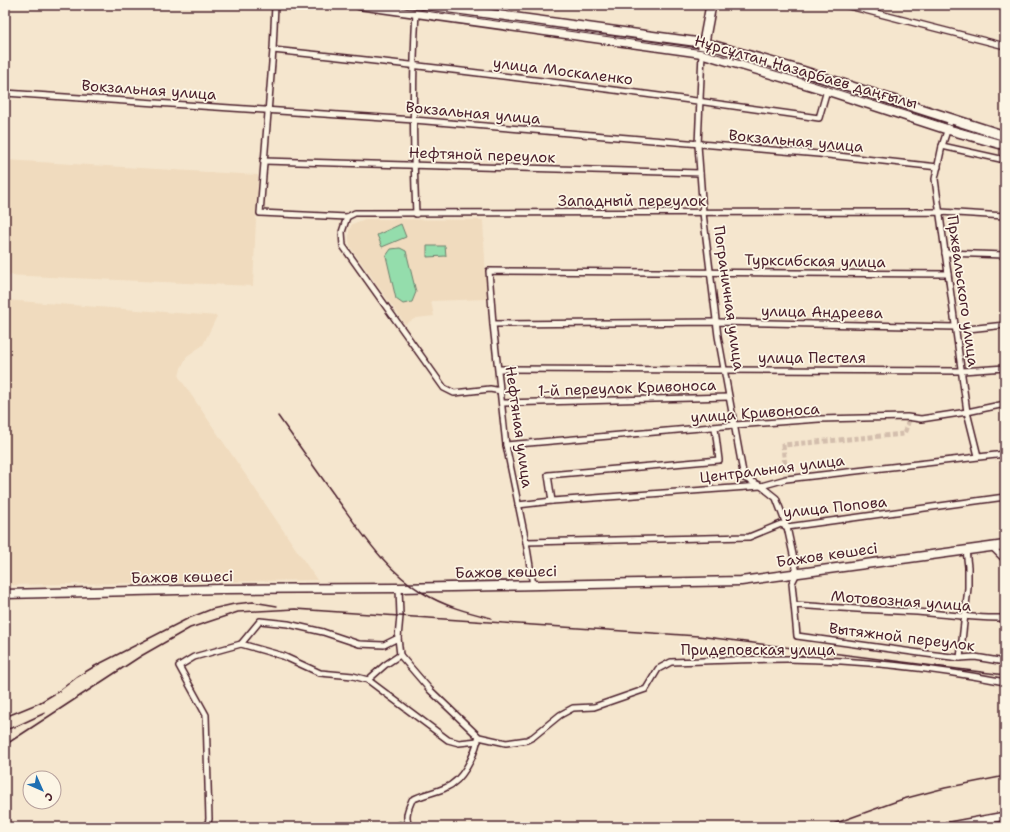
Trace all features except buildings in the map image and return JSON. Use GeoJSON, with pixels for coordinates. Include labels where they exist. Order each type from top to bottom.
{"type":"FeatureCollection","features":[{"type":"Feature","properties":{"kind":"highway","name":"Пограничная улица"},"geometry":{"type":"LineString","coordinates":[[702,54],[711,5]]}},
{"type":"Feature","properties":{"kind":"highway","name":"Нұрсұлтан Назарбаев даңғылы"},"geometry":{"type":"LineString","coordinates":[[704,43],[802,71],[1005,136]]}},
{"type":"Feature","properties":{"kind":"highway","name":"Нұрсұлтан Назарбаев даңғылы"},"geometry":{"type":"LineString","coordinates":[[702,54],[827,90],[947,129],[1005,145]]}},
{"type":"Feature","properties":{"kind":"main road","name":"Нұрсұлтан Назарбаев даңғылы"},"geometry":{"type":"LineString","coordinates":[[359,5],[416,9],[702,54]]}},
{"type":"Feature","properties":{"kind":"main road","name":"Нұрсұлтан Назарбаев даңғылы"},"geometry":{"type":"LineString","coordinates":[[425,5],[704,43]]}},
{"type":"Feature","properties":{"kind":"main road","name":"Бажов көшесі"},"geometry":{"type":"LineString","coordinates":[[5,594],[741,581],[1005,545]]}},
{"type":"Feature","properties":{"kind":"street"},"geometry":{"type":"LineString","coordinates":[[263,161],[274,50],[275,5]]}},
{"type":"Feature","properties":{"kind":"street"},"geometry":{"type":"LineString","coordinates":[[845,5],[1005,46]]}},
{"type":"Feature","properties":{"kind":"street"},"geometry":{"type":"LineString","coordinates":[[416,9],[413,64],[413,165],[416,214]]}},
{"type":"Feature","properties":{"kind":"street","name":"улица Москаленко"},"geometry":{"type":"LineString","coordinates":[[274,50],[413,64],[819,118],[827,90]]}},
{"type":"Feature","properties":{"kind":"street","name":"Пограничная улица"},"geometry":{"type":"LineString","coordinates":[[702,54],[698,144],[703,213],[718,336],[744,478],[760,486],[776,498],[787,527],[796,573],[792,583],[797,636]]}},
{"type":"Feature","properties":{"kind":"street","name":"Вокзальная улица"},"geometry":{"type":"LineString","coordinates":[[5,93],[414,120],[819,154],[938,167]]}},
{"type":"Feature","properties":{"kind":"street","name":"Пржвальского улица"},"geometry":{"type":"LineString","coordinates":[[952,119],[947,129],[942,146],[935,179],[967,412],[978,456]]}},
{"type":"Feature","properties":{"kind":"street"},"geometry":{"type":"LineString","coordinates":[[942,146],[1005,160]]}},
{"type":"Feature","properties":{"kind":"street","name":"Нефтяной переулок"},"geometry":{"type":"LineString","coordinates":[[263,161],[700,173]]}},
{"type":"Feature","properties":{"kind":"street","name":"Западный переулок"},"geometry":{"type":"LineString","coordinates":[[263,161],[260,213],[348,217],[355,213],[940,212],[1005,216]]}},
{"type":"Feature","properties":{"kind":"street"},"geometry":{"type":"LineString","coordinates":[[348,217],[342,232],[343,246],[444,388],[454,393],[490,389],[501,391]]}},
{"type":"Feature","properties":{"kind":"street"},"geometry":{"type":"LineString","coordinates":[[946,253],[1005,255]]}},
{"type":"Feature","properties":{"kind":"street","name":"Турксибская улица"},"geometry":{"type":"LineString","coordinates":[[490,271],[948,274]]}},
{"type":"Feature","properties":{"kind":"street","name":"Нефтяная улица"},"geometry":{"type":"LineString","coordinates":[[490,271],[506,445],[526,542],[533,585]]}},
{"type":"Feature","properties":{"kind":"street","name":"улица Андреева"},"geometry":{"type":"LineString","coordinates":[[494,324],[717,322],[956,326],[968,329],[1005,325]]}},
{"type":"Feature","properties":{"kind":"street","name":"улица Пестеля"},"geometry":{"type":"LineString","coordinates":[[499,369],[962,371],[1005,368]]}},
{"type":"Feature","properties":{"kind":"street","name":"1-й переулок Кривоноса"},"geometry":{"type":"LineString","coordinates":[[502,403],[729,397]]}},
{"type":"Feature","properties":{"kind":"street","name":"улица Кривоноса"},"geometry":{"type":"LineString","coordinates":[[506,445],[819,419],[907,417],[921,419],[1005,404]]}},
{"type":"Feature","properties":{"kind":"street"},"geometry":{"type":"LineString","coordinates":[[552,501],[548,475],[719,460],[715,428]]}},
{"type":"Feature","properties":{"kind":"street","name":"Центральная улица"},"geometry":{"type":"LineString","coordinates":[[518,506],[552,501],[760,486],[786,479],[1005,454]]}},
{"type":"Feature","properties":{"kind":"street","name":"улица Попова"},"geometry":{"type":"LineString","coordinates":[[526,542],[749,537],[781,524],[787,527],[1005,497]]}},
{"type":"Feature","properties":{"kind":"street"},"geometry":{"type":"LineString","coordinates":[[991,546],[1003,556],[1005,560]]}},
{"type":"Feature","properties":{"kind":"street"},"geometry":{"type":"LineString","coordinates":[[960,658],[968,578],[966,550]]}},
{"type":"Feature","properties":{"kind":"street"},"geometry":{"type":"LineString","coordinates":[[399,588],[400,616],[398,638],[400,655],[430,690],[478,739]]}},
{"type":"Feature","properties":{"kind":"street","name":"Мотовозная улица"},"geometry":{"type":"LineString","coordinates":[[795,605],[860,610],[918,612],[964,617],[1005,618]]}},
{"type":"Feature","properties":{"kind":"street"},"geometry":{"type":"LineString","coordinates":[[240,644],[260,621],[288,624],[323,632],[359,644],[384,645],[398,638]]}},
{"type":"Feature","properties":{"kind":"street","name":"Вытяжной переулок"},"geometry":{"type":"LineString","coordinates":[[797,636],[960,658],[975,657],[1005,662]]}},
{"type":"Feature","properties":{"kind":"street"},"geometry":{"type":"LineString","coordinates":[[207,827],[206,715],[179,666],[194,657],[240,644],[284,656],[320,673],[353,676],[368,680],[448,740],[459,743],[478,739]]}},
{"type":"Feature","properties":{"kind":"street"},"geometry":{"type":"LineString","coordinates":[[368,680],[385,665],[400,655]]}},
{"type":"Feature","properties":{"kind":"street","name":"Придеповская улица"},"geometry":{"type":"LineString","coordinates":[[478,739],[506,743],[527,740],[533,737],[560,715],[573,708],[594,707],[646,689],[658,669],[671,662],[786,659],[822,660],[931,671],[980,677],[1005,682]]}},
{"type":"Feature","properties":{"kind":"street"},"geometry":{"type":"LineString","coordinates":[[410,827],[407,822],[407,814],[412,800],[427,793],[446,788],[457,780],[471,761],[478,739]]}},
{"type":"Feature","properties":{"kind":"street"},"geometry":{"type":"LineString","coordinates":[[945,827],[966,825],[1005,816]]}},
{"type":"Feature","properties":{"kind":"shaded area"},"geometry":{"type":"Polygon","coordinates":[[[5,160],[258,175],[253,286],[5,275],[5,160]]]}},
{"type":"Feature","properties":{"kind":"shaded area"},"geometry":{"type":"Polygon","coordinates":[[[365,219],[483,220],[487,299],[431,301],[434,316],[416,318],[405,324],[351,248],[349,231],[352,224],[365,219]]]}},
{"type":"Feature","properties":{"kind":"shaded area"},"geometry":{"type":"Polygon","coordinates":[[[5,300],[217,316],[203,345],[187,356],[181,368],[179,377],[317,580],[5,585],[5,300]]]}},
{"type":"Feature","properties":{"kind":"green space"},"geometry":{"type":"Polygon","coordinates":[[[401,224],[406,237],[382,247],[377,235],[401,224]]]}},
{"type":"Feature","properties":{"kind":"green space"},"geometry":{"type":"Polygon","coordinates":[[[427,246],[445,246],[446,256],[427,257],[427,246]]]}},
{"type":"Feature","properties":{"kind":"green space"},"geometry":{"type":"Polygon","coordinates":[[[400,248],[406,251],[416,292],[412,302],[403,304],[396,299],[386,256],[391,249],[400,248]]]}},
{"type":"Feature","properties":{"kind":"green space"},"geometry":{"type":"Polygon","coordinates":[[[400,821],[410,827],[385,827],[400,821]]]}},
{"type":"Feature","properties":{"kind":"tunnel"},"geometry":{"type":"LineString","coordinates":[[786,479],[783,445],[904,434],[910,417]]}},
{"type":"Feature","properties":{"kind":"tram line"},"geometry":{"type":"LineString","coordinates":[[382,5],[703,50],[1005,141]]}},
{"type":"Feature","properties":{"kind":"railway"},"geometry":{"type":"LineString","coordinates":[[278,416],[365,538],[397,573],[409,584],[439,602],[464,611],[491,618]]}},
{"type":"Feature","properties":{"kind":"railway"},"geometry":{"type":"LineString","coordinates":[[5,717],[39,703],[95,666],[189,618],[212,609],[234,604],[253,602],[277,606]]}},
{"type":"Feature","properties":{"kind":"railway"},"geometry":{"type":"LineString","coordinates":[[5,745],[141,656],[190,628],[238,612],[295,609],[698,636],[1005,675]]}},
{"type":"Feature","properties":{"kind":"railway"},"geometry":{"type":"LineString","coordinates":[[5,730],[45,713]]}},
{"type":"Feature","properties":{"kind":"railway"},"geometry":{"type":"LineString","coordinates":[[825,827],[903,799],[945,788],[1005,776]]}}]}
